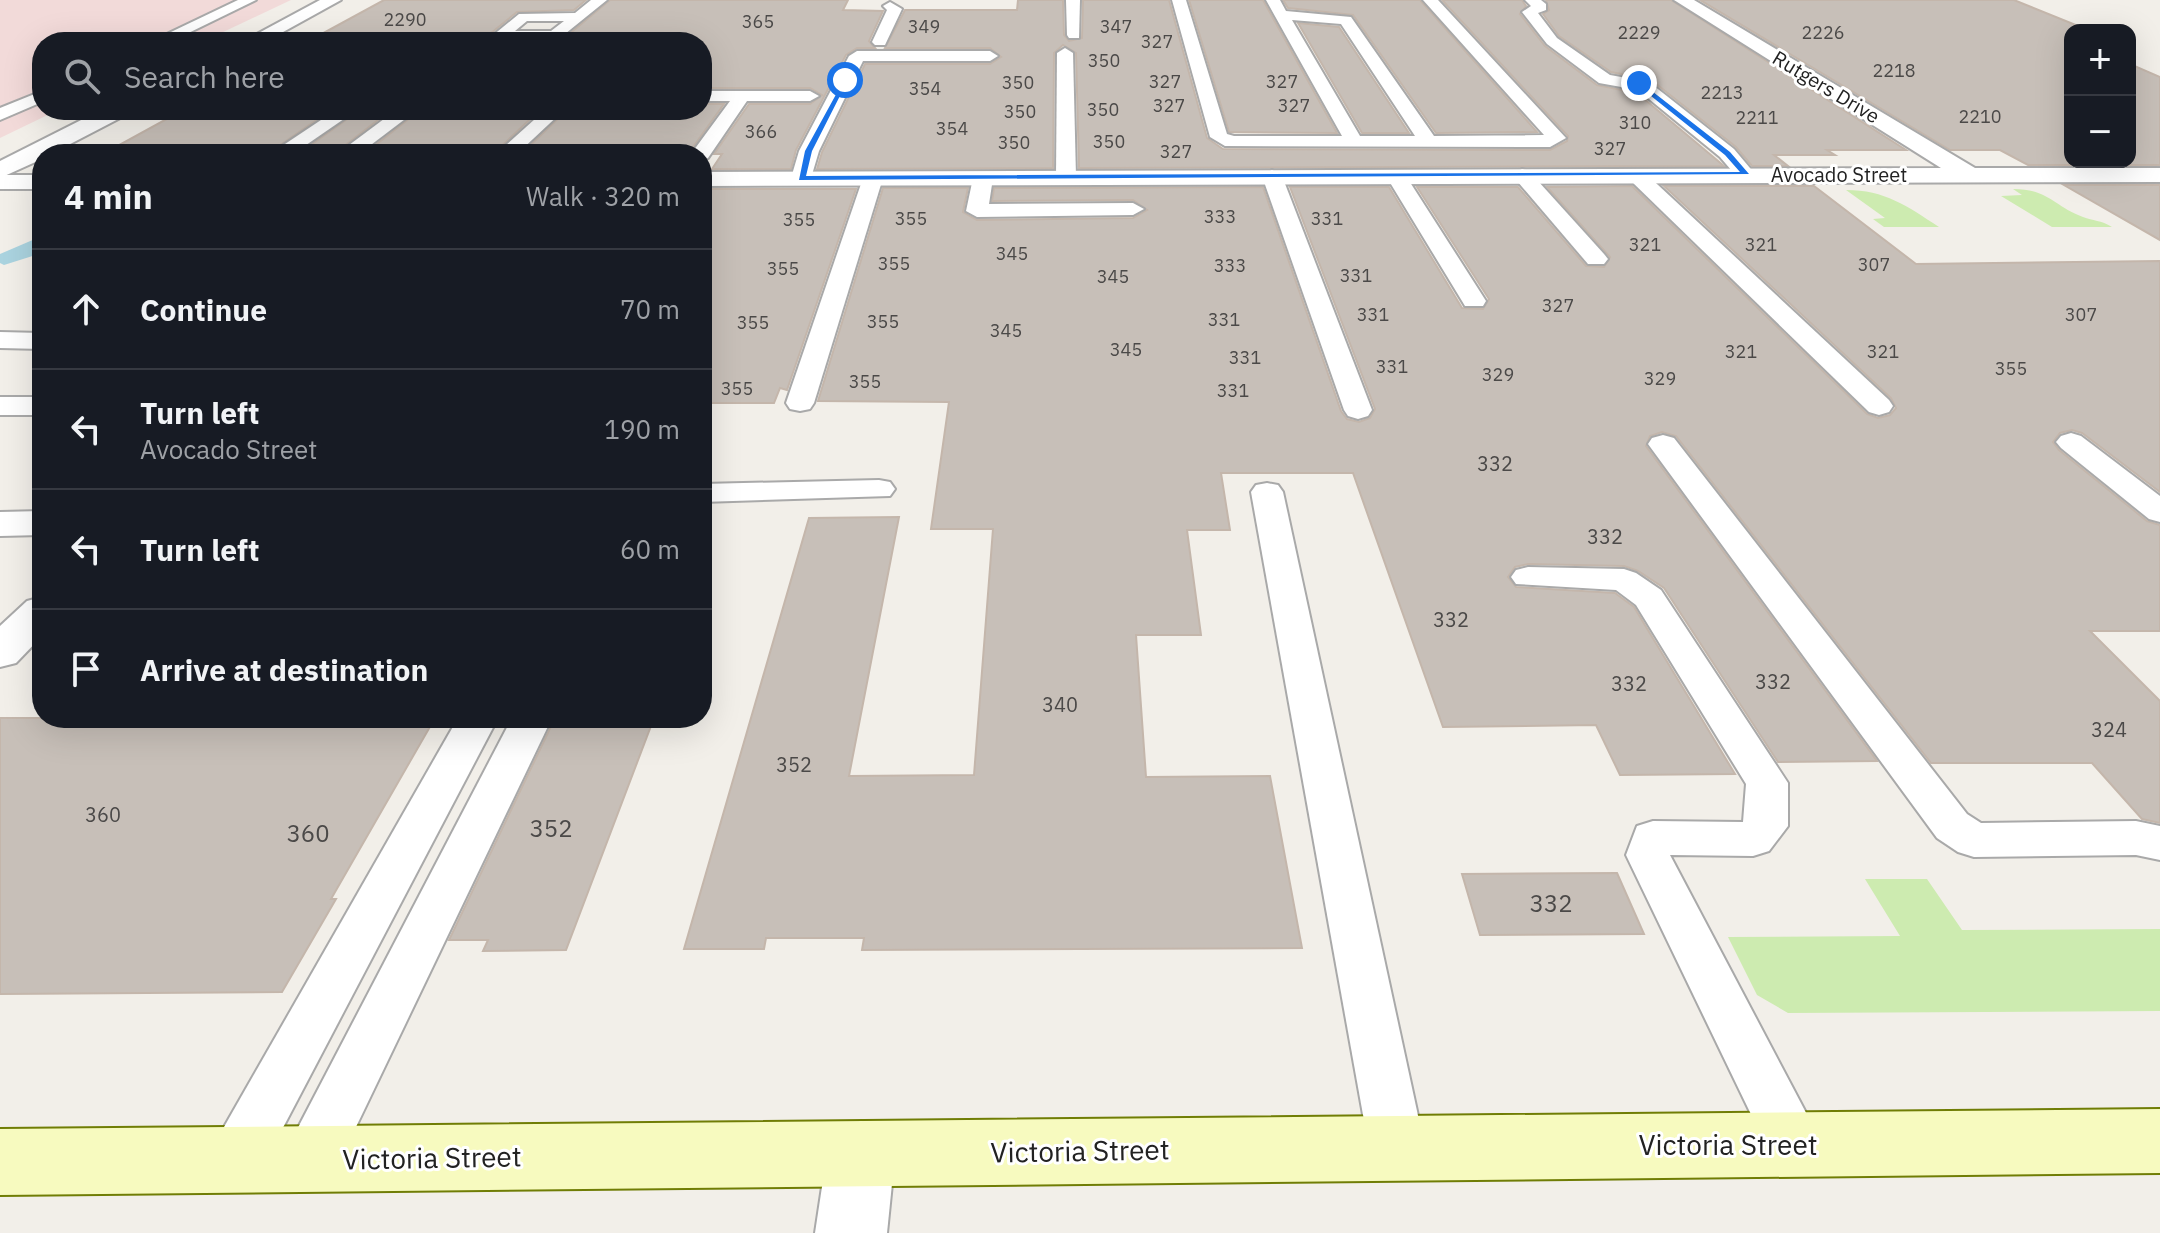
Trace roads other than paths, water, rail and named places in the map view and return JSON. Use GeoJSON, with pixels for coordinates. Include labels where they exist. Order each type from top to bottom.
{"type":"FeatureCollection","features":[{"type":"Feature","properties":{"kind":"main road","name":"Victoria Street"},"geometry":{"type":"LineString","coordinates":[[0,1162],[2160,1141]]}},
{"type":"Feature","properties":{"kind":"street"},"geometry":{"type":"LineString","coordinates":[[271,32],[333,0]]}},
{"type":"Feature","properties":{"kind":"street","name":"Rutgers Drive"},"geometry":{"type":"LineString","coordinates":[[1682,0],[1969,175]]}},
{"type":"Feature","properties":{"kind":"street"},"geometry":{"type":"LineString","coordinates":[[52,144],[99,120]]}},
{"type":"Feature","properties":{"kind":"street"},"geometry":{"type":"LineString","coordinates":[[0,171],[32,154]]}},
{"type":"Feature","properties":{"kind":"street","name":"Avocado Street"},"geometry":{"type":"LineString","coordinates":[[712,179],[2160,175]]}},
{"type":"Feature","properties":{"kind":"street"},"geometry":{"type":"LineString","coordinates":[[0,182],[32,182]]}},
{"type":"Feature","properties":{"kind":"street"},"geometry":{"type":"LineString","coordinates":[[0,524],[32,523]]}},
{"type":"Feature","properties":{"kind":"street"},"geometry":{"type":"LineString","coordinates":[[0,652],[32,621]]}},
{"type":"Feature","properties":{"kind":"street"},"geometry":{"type":"LineString","coordinates":[[851,1233],[861,1154]]}},
{"type":"Feature","properties":{"kind":"lane"},"geometry":{"type":"LineString","coordinates":[[180,32],[249,0]]}},
{"type":"Feature","properties":{"kind":"lane"},"geometry":{"type":"LineString","coordinates":[[519,11],[534,0]]}},
{"type":"Feature","properties":{"kind":"lane"},"geometry":{"type":"LineString","coordinates":[[578,17],[600,0]]}},
{"type":"Feature","properties":{"kind":"lane"},"geometry":{"type":"LineString","coordinates":[[1073,0],[1074,35]]}},
{"type":"Feature","properties":{"kind":"lane"},"geometry":{"type":"LineString","coordinates":[[1179,0],[1219,137],[1232,142],[1550,141],[1557,138],[1430,0]]}},
{"type":"Feature","properties":{"kind":"lane"},"geometry":{"type":"LineString","coordinates":[[1273,0],[1354,141]]}},
{"type":"Feature","properties":{"kind":"lane"},"geometry":{"type":"LineString","coordinates":[[1532,0],[1541,7],[1529,12],[1552,41],[1605,79],[1643,86],[1727,153],[1745,174]]}},
{"type":"Feature","properties":{"kind":"lane"},"geometry":{"type":"LineString","coordinates":[[880,42],[895,9],[890,6]]}},
{"type":"Feature","properties":{"kind":"lane"},"geometry":{"type":"LineString","coordinates":[[1282,15],[1346,20],[1428,141]]}},
{"type":"Feature","properties":{"kind":"lane"},"geometry":{"type":"LineString","coordinates":[[1065,53],[1066,177]]}},
{"type":"Feature","properties":{"kind":"lane"},"geometry":{"type":"LineString","coordinates":[[801,178],[809,151],[853,80],[857,56],[990,56]]}},
{"type":"Feature","properties":{"kind":"lane"},"geometry":{"type":"LineString","coordinates":[[712,96],[810,96]]}},
{"type":"Feature","properties":{"kind":"lane"},"geometry":{"type":"LineString","coordinates":[[708,144],[742,96]]}},
{"type":"Feature","properties":{"kind":"lane"},"geometry":{"type":"LineString","coordinates":[[0,115],[32,101]]}},
{"type":"Feature","properties":{"kind":"lane"},"geometry":{"type":"LineString","coordinates":[[295,144],[333,120]]}},
{"type":"Feature","properties":{"kind":"lane"},"geometry":{"type":"LineString","coordinates":[[361,144],[394,120]]}},
{"type":"Feature","properties":{"kind":"lane"},"geometry":{"type":"LineString","coordinates":[[517,144],[544,120]]}},
{"type":"Feature","properties":{"kind":"lane"},"geometry":{"type":"LineString","coordinates":[[542,144],[567,120]]}},
{"type":"Feature","properties":{"kind":"lane"},"geometry":{"type":"LineString","coordinates":[[1522,175],[1596,259]]}},
{"type":"Feature","properties":{"kind":"lane"},"geometry":{"type":"LineString","coordinates":[[1636,175],[1879,406]]}},
{"type":"Feature","properties":{"kind":"lane"},"geometry":{"type":"LineString","coordinates":[[1272,176],[1358,410]]}},
{"type":"Feature","properties":{"kind":"lane"},"geometry":{"type":"LineString","coordinates":[[1396,176],[1474,301]]}},
{"type":"Feature","properties":{"kind":"lane"},"geometry":{"type":"LineString","coordinates":[[800,403],[873,178]]}},
{"type":"Feature","properties":{"kind":"lane"},"geometry":{"type":"LineString","coordinates":[[983,178],[977,211],[1133,209]]}},
{"type":"Feature","properties":{"kind":"lane"},"geometry":{"type":"LineString","coordinates":[[0,340],[32,341]]}},
{"type":"Feature","properties":{"kind":"lane"},"geometry":{"type":"LineString","coordinates":[[0,406],[32,406]]}},
{"type":"Feature","properties":{"kind":"lane"},"geometry":{"type":"LineString","coordinates":[[2071,442],[2160,512]]}},
{"type":"Feature","properties":{"kind":"lane"},"geometry":{"type":"LineString","coordinates":[[1663,444],[1952,826],[1974,840],[2136,838],[2160,843]]}},
{"type":"Feature","properties":{"kind":"lane"},"geometry":{"type":"LineString","coordinates":[[712,493],[879,489]]}},
{"type":"Feature","properties":{"kind":"lane"},"geometry":{"type":"LineString","coordinates":[[1267,492],[1397,1148]]}},
{"type":"Feature","properties":{"kind":"lane"},"geometry":{"type":"LineString","coordinates":[[1528,577],[1624,580],[1649,598],[1767,783],[1766,826],[1753,839],[1653,838],[1648,855],[1794,1145]]}},
{"type":"Feature","properties":{"kind":"lane"},"geometry":{"type":"LineString","coordinates":[[236,1160],[473,728]]}},
{"type":"Feature","properties":{"kind":"lane"},"geometry":{"type":"LineString","coordinates":[[311,1160],[527,728]]}},
{"type":"Feature","properties":{"kind":"water"},"geometry":{"type":"Polygon","coordinates":[[[32,240],[32,256],[4,265],[0,263],[0,254],[32,240]]]}}]}
